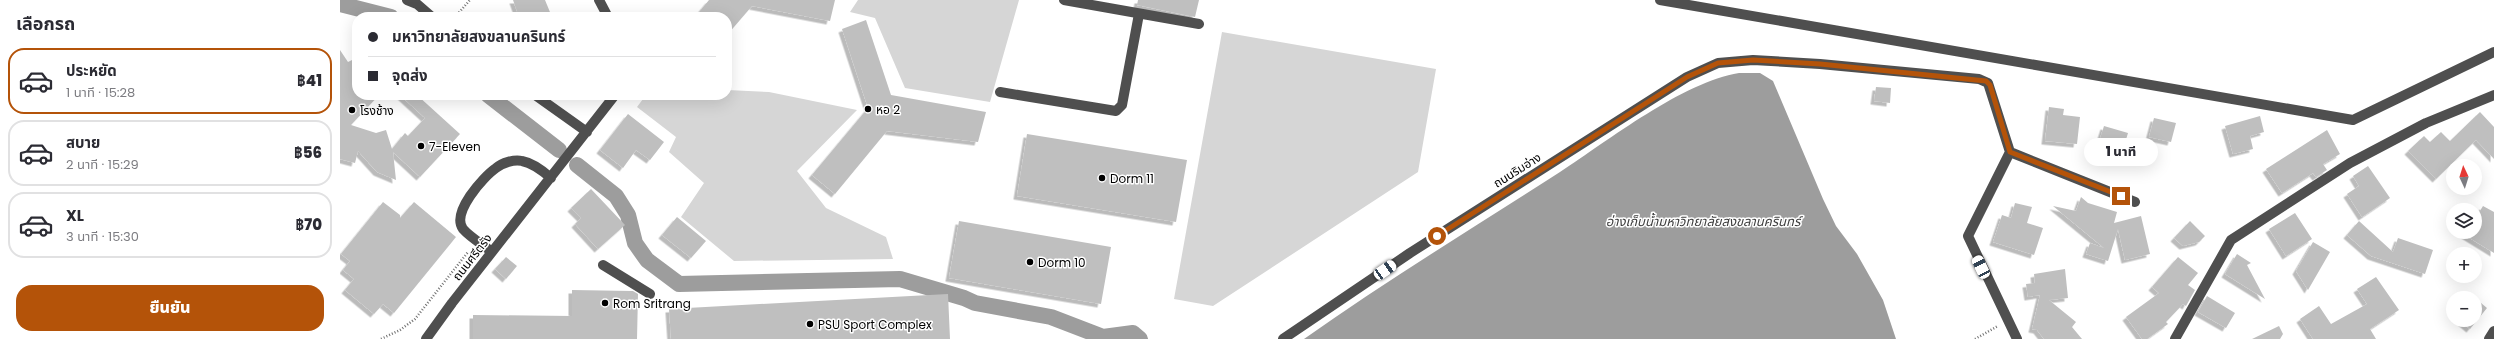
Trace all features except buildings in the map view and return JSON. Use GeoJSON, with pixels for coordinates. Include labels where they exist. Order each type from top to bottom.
{"type":"FeatureCollection","features":[{"type":"Feature","properties":{"kind":"street"},"geometry":{"type":"LineString","coordinates":[[407,0],[417,4],[426,12]]}},
{"type":"Feature","properties":{"kind":"street"},"geometry":{"type":"LineString","coordinates":[[599,0],[605,12]]}},
{"type":"Feature","properties":{"kind":"street"},"geometry":{"type":"LineString","coordinates":[[1064,0],[1199,24]]}},
{"type":"Feature","properties":{"kind":"street"},"geometry":{"type":"LineString","coordinates":[[1660,0],[2353,120],[2494,52]]}},
{"type":"Feature","properties":{"kind":"street"},"geometry":{"type":"LineString","coordinates":[[1000,92],[1116,110],[1122,105],[1139,14]]}},
{"type":"Feature","properties":{"kind":"street","name":"ถนนริมอ่าง"},"geometry":{"type":"LineString","coordinates":[[1283,339],[1404,257],[1687,77],[1718,63],[1739,60],[1780,61],[1986,81],[1990,85],[2010,152]]}},
{"type":"Feature","properties":{"kind":"street"},"geometry":{"type":"LineString","coordinates":[[2175,339],[2232,240],[2350,163],[2426,123],[2494,94]]}},
{"type":"Feature","properties":{"kind":"street"},"geometry":{"type":"LineString","coordinates":[[542,100],[587,132]]}},
{"type":"Feature","properties":{"kind":"street","name":"ถนนศรีตรัง"},"geometry":{"type":"LineString","coordinates":[[426,339],[611,100]]}},
{"type":"Feature","properties":{"kind":"street"},"geometry":{"type":"LineString","coordinates":[[2017,339],[2007,321],[1968,236],[2010,152],[2135,202]]}},
{"type":"Feature","properties":{"kind":"street"},"geometry":{"type":"LineString","coordinates":[[492,252],[463,228],[460,218],[465,203],[495,168],[505,163],[521,161],[539,168],[551,178]]}},
{"type":"Feature","properties":{"kind":"street"},"geometry":{"type":"LineString","coordinates":[[602,265],[650,294]]}},
{"type":"Feature","properties":{"kind":"street"},"geometry":{"type":"LineString","coordinates":[[2489,339],[2494,332]]}},
{"type":"Feature","properties":{"kind":"path"},"geometry":{"type":"LineString","coordinates":[[459,12],[470,0]]}},
{"type":"Feature","properties":{"kind":"path"},"geometry":{"type":"LineString","coordinates":[[381,339],[400,330],[415,319],[468,252]]}},
{"type":"Feature","properties":{"kind":"path"},"geometry":{"type":"LineString","coordinates":[[1975,339],[2007,321]]}},
{"type":"Feature","properties":{"kind":"shaded area"},"geometry":{"type":"Polygon","coordinates":[[[858,0],[1019,0],[990,102],[905,88],[875,18],[850,12],[858,0]]]}},
{"type":"Feature","properties":{"kind":"shaded area"},"geometry":{"type":"Polygon","coordinates":[[[1222,32],[1436,69],[1418,172],[1213,306],[1174,299],[1222,32]]]}},
{"type":"Feature","properties":{"kind":"shaded area"},"geometry":{"type":"Polygon","coordinates":[[[732,90],[769,92],[857,110],[797,171],[826,208],[886,237],[893,259],[734,261],[681,217],[704,183],[669,152],[676,137],[637,107],[642,100],[732,100],[732,90]]]}},
{"type":"Feature","properties":{"kind":"water","name":"อ่างเก็บน้ำมหาวิทยาลัยสงขลานครินทร์"},"geometry":{"type":"Polygon","coordinates":[[[1739,73],[1760,73],[1773,81],[1823,199],[1836,226],[1857,254],[1883,300],[1896,339],[1304,339],[1399,275],[1560,172],[1647,114],[1694,88],[1717,79],[1739,73]]]}},
{"type":"Feature","properties":{"kind":"waterway"},"geometry":{"type":"LineString","coordinates":[[340,4],[371,12]]}},
{"type":"Feature","properties":{"kind":"waterway"},"geometry":{"type":"LineString","coordinates":[[494,100],[559,150]]}},
{"type":"Feature","properties":{"kind":"waterway"},"geometry":{"type":"LineString","coordinates":[[577,165],[616,196],[628,215],[635,243],[647,260],[679,284],[900,279],[964,298],[975,303],[1051,317],[1103,337],[1133,333],[1140,339]]}},
{"type":"Feature","properties":{"kind":"place","name":"หอ 2"},"geometry":{"type":"Point","coordinates":[868,109]}},
{"type":"Feature","properties":{"kind":"place","name":"โรงช้าง"},"geometry":{"type":"Point","coordinates":[352,110]}},
{"type":"Feature","properties":{"kind":"place","name":"7-Eleven"},"geometry":{"type":"Point","coordinates":[421,146]}},
{"type":"Feature","properties":{"kind":"place","name":"Dorm 11"},"geometry":{"type":"Point","coordinates":[1102,178]}},
{"type":"Feature","properties":{"kind":"place","name":"Dorm 10"},"geometry":{"type":"Point","coordinates":[1030,262]}},
{"type":"Feature","properties":{"kind":"place","name":"Rom Sritrang"},"geometry":{"type":"Point","coordinates":[605,303]}},
{"type":"Feature","properties":{"kind":"place","name":"PSU Sport Complex"},"geometry":{"type":"Point","coordinates":[810,324]}},
{"type":"Feature","properties":{"kind":"route"},"geometry":{"type":"LineString","coordinates":[[1437,236],[1687,77],[1718,63],[1739,60],[1820,64],[1979,79],[1986,81],[1990,85],[2010,152],[2121,196]]}}]}
